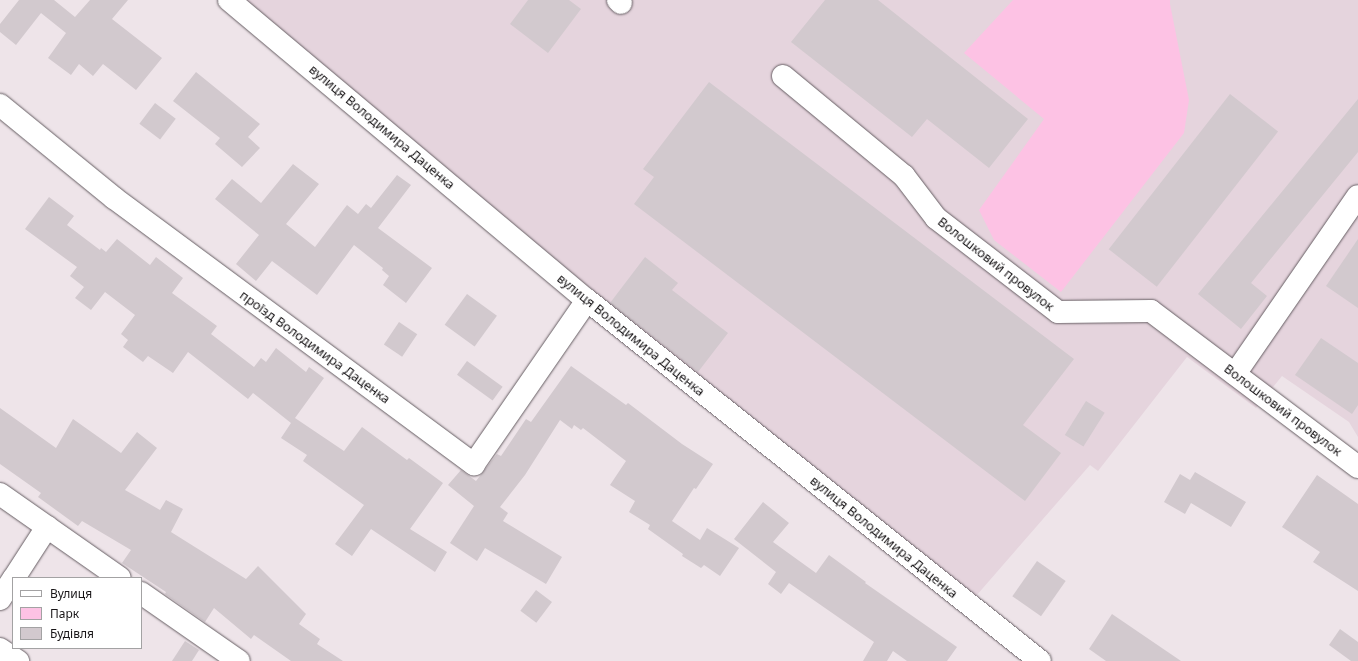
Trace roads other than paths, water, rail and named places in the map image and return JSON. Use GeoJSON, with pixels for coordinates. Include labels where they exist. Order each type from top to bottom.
{"type":"FeatureCollection","features":[{"type":"Feature","properties":{"kind":"street","name":"вулиця Володимира Даценка"},"geometry":{"type":"LineString","coordinates":[[230,0],[587,300],[1040,661]]}},
{"type":"Feature","properties":{"kind":"street","name":"Волошковий провулок"},"geometry":{"type":"LineString","coordinates":[[783,76],[904,176],[936,218],[1058,312],[1151,311],[1358,467]]}},
{"type":"Feature","properties":{"kind":"street","name":"проїзд Володимира Даценка"},"geometry":{"type":"LineString","coordinates":[[0,105],[114,198],[474,464],[587,300]]}},
{"type":"Feature","properties":{"kind":"street"},"geometry":{"type":"LineString","coordinates":[[1234,374],[1358,196]]}},
{"type":"Feature","properties":{"kind":"street"},"geometry":{"type":"LineString","coordinates":[[0,494],[119,577]]}},
{"type":"Feature","properties":{"kind":"street"},"geometry":{"type":"LineString","coordinates":[[14,577],[47,527]]}},
{"type":"Feature","properties":{"kind":"street"},"geometry":{"type":"LineString","coordinates":[[0,599],[12,581]]}},
{"type":"Feature","properties":{"kind":"street"},"geometry":{"type":"LineString","coordinates":[[142,594],[239,661]]}},
{"type":"Feature","properties":{"kind":"street"},"geometry":{"type":"LineString","coordinates":[[0,649],[18,661]]}}]}
